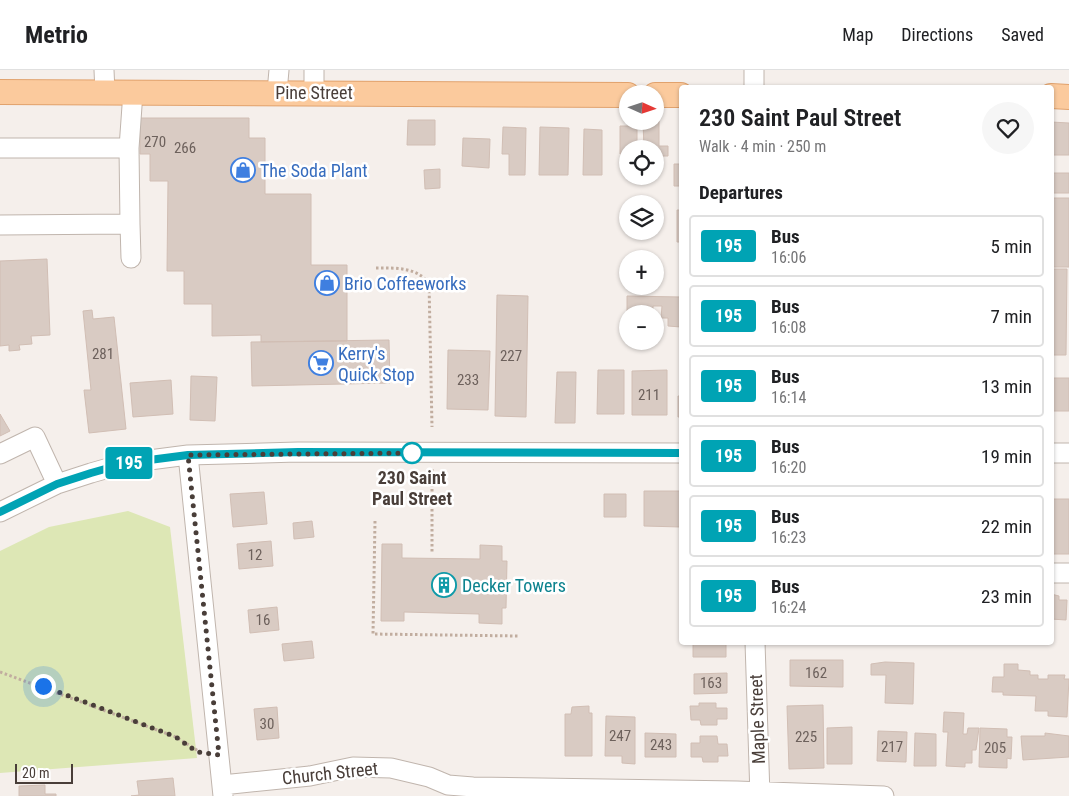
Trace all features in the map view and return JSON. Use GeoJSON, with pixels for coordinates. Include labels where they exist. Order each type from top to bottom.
{"type":"FeatureCollection","features":[{"type":"Feature","properties":{"kind":"main road","name":"Pine Street"},"geometry":{"type":"LineString","coordinates":[[0,92],[105,81],[133,92],[278,81],[314,81],[619,95]]}},
{"type":"Feature","properties":{"kind":"main road"},"geometry":{"type":"LineString","coordinates":[[664,95],[679,95]]}},
{"type":"Feature","properties":{"kind":"main road"},"geometry":{"type":"LineString","coordinates":[[1054,96],[1069,97]]}},
{"type":"Feature","properties":{"kind":"street"},"geometry":{"type":"LineString","coordinates":[[754,70],[754,85]]}},
{"type":"Feature","properties":{"kind":"street"},"geometry":{"type":"LineString","coordinates":[[131,258],[129,148],[133,92]]}},
{"type":"Feature","properties":{"kind":"street"},"geometry":{"type":"LineString","coordinates":[[0,148],[129,148]]}},
{"type":"Feature","properties":{"kind":"street"},"geometry":{"type":"LineString","coordinates":[[0,225],[130,224]]}},
{"type":"Feature","properties":{"kind":"street"},"geometry":{"type":"LineString","coordinates":[[0,454],[36,437],[57,484]]}},
{"type":"Feature","properties":{"kind":"street"},"geometry":{"type":"LineString","coordinates":[[0,512],[57,484],[126,463],[188,455],[298,452],[679,453]]}},
{"type":"Feature","properties":{"kind":"street"},"geometry":{"type":"LineString","coordinates":[[1054,453],[1069,453]]}},
{"type":"Feature","properties":{"kind":"street"},"geometry":{"type":"LineString","coordinates":[[188,455],[223,790]]}},
{"type":"Feature","properties":{"kind":"street"},"geometry":{"type":"LineString","coordinates":[[1054,572],[1069,573]]}},
{"type":"Feature","properties":{"kind":"street","name":"Maple Street"},"geometry":{"type":"LineString","coordinates":[[755,645],[760,794]]}},
{"type":"Feature","properties":{"kind":"street","name":"Church Street"},"geometry":{"type":"LineString","coordinates":[[223,790],[353,767],[391,768],[432,787],[448,785],[498,792],[884,796]]}},
{"type":"Feature","properties":{"kind":"path"},"geometry":{"type":"LineString","coordinates":[[376,268],[399,268],[422,274],[429,283],[432,427]]}},
{"type":"Feature","properties":{"kind":"path"},"geometry":{"type":"LineString","coordinates":[[432,468],[432,553]]}},
{"type":"Feature","properties":{"kind":"path"},"geometry":{"type":"LineString","coordinates":[[375,521],[372,634],[518,636]]}},
{"type":"Feature","properties":{"kind":"path"},"geometry":{"type":"LineString","coordinates":[[0,672],[176,737],[197,752],[219,755]]}},
{"type":"Feature","properties":{"kind":"green space"},"geometry":{"type":"Polygon","coordinates":[[[128,511],[170,527],[197,758],[0,773],[0,551],[49,527],[128,511]]]}},
{"type":"Feature","properties":{"kind":"building"},"geometry":{"type":"Polygon","coordinates":[[[140,118],[249,118],[249,138],[265,138],[265,194],[311,194],[311,265],[347,265],[347,341],[261,342],[261,335],[212,336],[212,304],[184,304],[184,271],[167,271],[168,181],[150,181],[150,154],[140,154],[140,118]]]}},
{"type":"Feature","properties":{"kind":"building"},"geometry":{"type":"Polygon","coordinates":[[[408,120],[435,120],[435,145],[407,145],[408,120]]]}},
{"type":"Feature","properties":{"kind":"building"},"geometry":{"type":"Polygon","coordinates":[[[1054,122],[1069,123],[1069,155],[1054,155],[1054,122]]]}},
{"type":"Feature","properties":{"kind":"building"},"geometry":{"type":"Polygon","coordinates":[[[503,127],[526,128],[525,175],[509,175],[509,154],[502,154],[503,127]]]}},
{"type":"Feature","properties":{"kind":"building"},"geometry":{"type":"Polygon","coordinates":[[[540,127],[569,128],[568,175],[539,175],[540,127]]]}},
{"type":"Feature","properties":{"kind":"building"},"geometry":{"type":"Polygon","coordinates":[[[584,129],[602,130],[602,175],[583,175],[584,129]]]}},
{"type":"Feature","properties":{"kind":"building"},"geometry":{"type":"Polygon","coordinates":[[[620,130],[637,130],[637,140],[620,140],[620,130]]]}},
{"type":"Feature","properties":{"kind":"building"},"geometry":{"type":"Polygon","coordinates":[[[643,130],[659,130],[659,140],[644,140],[643,130]]]}},
{"type":"Feature","properties":{"kind":"building"},"geometry":{"type":"Polygon","coordinates":[[[463,138],[490,139],[489,168],[462,166],[463,138]]]}},
{"type":"Feature","properties":{"kind":"building"},"geometry":{"type":"Polygon","coordinates":[[[664,146],[668,146],[668,156],[664,156],[664,146]]]}},
{"type":"Feature","properties":{"kind":"building"},"geometry":{"type":"Polygon","coordinates":[[[674,164],[679,164],[679,186],[674,186],[674,164]]]}},
{"type":"Feature","properties":{"kind":"building"},"geometry":{"type":"Polygon","coordinates":[[[440,169],[440,188],[425,189],[424,170],[440,169]]]}},
{"type":"Feature","properties":{"kind":"building"},"geometry":{"type":"Polygon","coordinates":[[[1054,173],[1069,173],[1069,193],[1054,193],[1054,173]]]}},
{"type":"Feature","properties":{"kind":"building"},"geometry":{"type":"Polygon","coordinates":[[[1054,198],[1069,198],[1069,267],[1054,267],[1054,198]]]}},
{"type":"Feature","properties":{"kind":"building"},"geometry":{"type":"Polygon","coordinates":[[[677,210],[679,210],[679,242],[677,242],[677,210]]]}},
{"type":"Feature","properties":{"kind":"building"},"geometry":{"type":"Polygon","coordinates":[[[47,259],[50,335],[31,336],[32,344],[19,345],[20,350],[9,351],[9,345],[0,346],[0,261],[47,259]]]}},
{"type":"Feature","properties":{"kind":"building"},"geometry":{"type":"Polygon","coordinates":[[[1054,269],[1067,269],[1066,355],[1054,355],[1054,269]]]}},
{"type":"Feature","properties":{"kind":"building"},"geometry":{"type":"Polygon","coordinates":[[[497,295],[528,296],[526,417],[495,416],[497,295]]]}},
{"type":"Feature","properties":{"kind":"building"},"geometry":{"type":"Polygon","coordinates":[[[627,296],[679,297],[679,327],[668,326],[668,318],[664,318],[664,305],[627,305],[627,296]]]}},
{"type":"Feature","properties":{"kind":"building"},"geometry":{"type":"Polygon","coordinates":[[[92,310],[93,319],[114,317],[126,429],[89,433],[84,390],[91,390],[83,311],[92,310]]]}},
{"type":"Feature","properties":{"kind":"building","name":"Kerry's Quick Stop"},"geometry":{"type":"Polygon","coordinates":[[[389,340],[390,383],[252,386],[251,342],[389,340]]]}},
{"type":"Feature","properties":{"kind":"building"},"geometry":{"type":"Polygon","coordinates":[[[448,350],[490,351],[488,410],[447,409],[448,350]]]}},
{"type":"Feature","properties":{"kind":"building"},"geometry":{"type":"Polygon","coordinates":[[[598,370],[624,370],[624,414],[597,414],[598,370]]]}},
{"type":"Feature","properties":{"kind":"building"},"geometry":{"type":"Polygon","coordinates":[[[667,370],[667,415],[632,415],[632,371],[667,370]]]}},
{"type":"Feature","properties":{"kind":"building"},"geometry":{"type":"Polygon","coordinates":[[[557,372],[576,372],[575,423],[555,423],[557,372]]]}},
{"type":"Feature","properties":{"kind":"building"},"geometry":{"type":"Polygon","coordinates":[[[191,376],[217,377],[215,421],[190,420],[191,376]]]}},
{"type":"Feature","properties":{"kind":"building"},"geometry":{"type":"Polygon","coordinates":[[[1054,378],[1069,378],[1069,411],[1054,411],[1054,378]]]}},
{"type":"Feature","properties":{"kind":"building"},"geometry":{"type":"Polygon","coordinates":[[[171,380],[173,414],[133,417],[130,383],[171,380]]]}},
{"type":"Feature","properties":{"kind":"building"},"geometry":{"type":"Polygon","coordinates":[[[678,396],[679,396],[679,417],[678,396]]]}},
{"type":"Feature","properties":{"kind":"building"},"geometry":{"type":"Polygon","coordinates":[[[0,414],[10,431],[0,436],[0,414]]]}},
{"type":"Feature","properties":{"kind":"building"},"geometry":{"type":"Polygon","coordinates":[[[644,491],[679,491],[679,527],[644,526],[644,491]]]}},
{"type":"Feature","properties":{"kind":"building"},"geometry":{"type":"Polygon","coordinates":[[[264,492],[267,524],[233,527],[230,494],[264,492]]]}},
{"type":"Feature","properties":{"kind":"building"},"geometry":{"type":"Polygon","coordinates":[[[604,494],[626,494],[626,517],[604,517],[604,494]]]}},
{"type":"Feature","properties":{"kind":"building"},"geometry":{"type":"Polygon","coordinates":[[[1054,499],[1069,499],[1069,554],[1054,554],[1054,499]]]}},
{"type":"Feature","properties":{"kind":"building"},"geometry":{"type":"Polygon","coordinates":[[[312,521],[314,537],[294,539],[293,523],[312,521]]]}},
{"type":"Feature","properties":{"kind":"building"},"geometry":{"type":"Polygon","coordinates":[[[271,541],[273,566],[239,569],[237,544],[271,541]]]}},
{"type":"Feature","properties":{"kind":"building","name":"Decker Towers"},"geometry":{"type":"Polygon","coordinates":[[[382,544],[402,544],[402,558],[480,559],[480,545],[502,546],[502,561],[507,561],[506,608],[502,608],[502,624],[479,623],[479,614],[404,612],[404,621],[381,621],[382,544]]]}},
{"type":"Feature","properties":{"kind":"building"},"geometry":{"type":"Polygon","coordinates":[[[1054,595],[1059,596],[1059,600],[1067,600],[1066,620],[1054,619],[1054,595]]]}},
{"type":"Feature","properties":{"kind":"building"},"geometry":{"type":"Polygon","coordinates":[[[277,607],[279,630],[250,633],[248,610],[277,607]]]}},
{"type":"Feature","properties":{"kind":"building"},"geometry":{"type":"Polygon","coordinates":[[[312,641],[314,658],[284,661],[282,644],[312,641]]]}},
{"type":"Feature","properties":{"kind":"building"},"geometry":{"type":"Polygon","coordinates":[[[693,645],[726,645],[726,657],[693,657],[693,645]]]}},
{"type":"Feature","properties":{"kind":"building"},"geometry":{"type":"Polygon","coordinates":[[[790,660],[843,660],[843,687],[790,686],[790,660]]]}},
{"type":"Feature","properties":{"kind":"building"},"geometry":{"type":"Polygon","coordinates":[[[885,662],[914,663],[913,704],[885,703],[886,675],[871,675],[871,664],[885,662]]]}},
{"type":"Feature","properties":{"kind":"building"},"geometry":{"type":"Polygon","coordinates":[[[1004,664],[1018,664],[1018,670],[1030,671],[1030,675],[1038,675],[1038,679],[1048,679],[1048,675],[1065,675],[1064,679],[1069,679],[1067,717],[1048,716],[1048,711],[1035,711],[1036,696],[1003,695],[1003,692],[992,692],[993,677],[1004,677],[1004,664]]]}},
{"type":"Feature","properties":{"kind":"building"},"geometry":{"type":"Polygon","coordinates":[[[727,673],[727,693],[694,694],[694,674],[727,673]]]}},
{"type":"Feature","properties":{"kind":"building"},"geometry":{"type":"Polygon","coordinates":[[[699,703],[716,703],[716,708],[727,708],[727,719],[717,719],[717,725],[701,725],[700,720],[691,720],[690,706],[699,706],[699,703]]]}},
{"type":"Feature","properties":{"kind":"building"},"geometry":{"type":"Polygon","coordinates":[[[823,705],[824,768],[789,769],[787,706],[823,705]]]}},
{"type":"Feature","properties":{"kind":"building"},"geometry":{"type":"Polygon","coordinates":[[[589,706],[589,713],[592,713],[592,756],[565,756],[565,714],[571,714],[572,707],[589,706]]]}},
{"type":"Feature","properties":{"kind":"building"},"geometry":{"type":"Polygon","coordinates":[[[277,707],[279,738],[257,740],[254,709],[277,707]]]}},
{"type":"Feature","properties":{"kind":"building"},"geometry":{"type":"Polygon","coordinates":[[[944,712],[964,713],[963,734],[967,734],[968,728],[979,728],[976,750],[972,750],[972,763],[965,763],[965,767],[946,766],[948,732],[943,732],[944,712]]]}},
{"type":"Feature","properties":{"kind":"building"},"geometry":{"type":"Polygon","coordinates":[[[606,716],[635,717],[635,764],[622,763],[622,756],[605,756],[606,716]]]}},
{"type":"Feature","properties":{"kind":"building"},"geometry":{"type":"Polygon","coordinates":[[[852,727],[852,764],[827,764],[827,728],[852,727]]]}},
{"type":"Feature","properties":{"kind":"building"},"geometry":{"type":"Polygon","coordinates":[[[980,728],[1007,729],[1007,737],[1012,737],[1011,759],[1007,758],[1007,768],[979,767],[980,728]]]}},
{"type":"Feature","properties":{"kind":"building"},"geometry":{"type":"Polygon","coordinates":[[[878,731],[907,732],[906,762],[877,761],[878,731]]]}},
{"type":"Feature","properties":{"kind":"building"},"geometry":{"type":"Polygon","coordinates":[[[645,733],[676,734],[676,757],[645,757],[645,733]]]}},
{"type":"Feature","properties":{"kind":"building"},"geometry":{"type":"Polygon","coordinates":[[[915,733],[936,734],[936,766],[914,766],[915,733]]]}},
{"type":"Feature","properties":{"kind":"building"},"geometry":{"type":"Polygon","coordinates":[[[1045,733],[1069,736],[1069,757],[1023,760],[1021,736],[1045,736],[1045,733]]]}},
{"type":"Feature","properties":{"kind":"building"},"geometry":{"type":"Polygon","coordinates":[[[700,736],[717,736],[718,744],[727,744],[728,756],[718,756],[718,762],[703,762],[702,757],[691,757],[691,743],[700,743],[700,736]]]}},
{"type":"Feature","properties":{"kind":"building"},"geometry":{"type":"Polygon","coordinates":[[[173,778],[175,796],[131,796],[139,795],[137,781],[173,778]]]}},
{"type":"Feature","properties":{"kind":"building"},"geometry":{"type":"Polygon","coordinates":[[[45,785],[45,794],[56,794],[56,796],[19,796],[19,786],[45,785]]]}},
{"type":"Feature","properties":{"kind":"bus line","name":"195"},"geometry":{"type":"LineString","coordinates":[[0,512],[57,484],[126,463],[162,457],[298,452],[679,453]]}},
{"type":"Feature","properties":{"kind":"place","name":"The Soda Plant"},"geometry":{"type":"Point","coordinates":[243,170]}},
{"type":"Feature","properties":{"kind":"place","name":"Brio Coffeeworks"},"geometry":{"type":"Point","coordinates":[327,283]}},
{"type":"Feature","properties":{"kind":"place","name":"Kerry's Quick Stop"},"geometry":{"type":"Point","coordinates":[321,363]}},
{"type":"Feature","properties":{"kind":"place","name":"230 Saint Paul Street"},"geometry":{"type":"Point","coordinates":[412,453]}},
{"type":"Feature","properties":{"kind":"place","name":"Decker Towers"},"geometry":{"type":"Point","coordinates":[444,585]}},
{"type":"Feature","properties":{"kind":"route"},"geometry":{"type":"LineString","coordinates":[[43,686],[82,703],[176,737],[197,752],[219,755],[188,455],[298,452],[416,453],[412,453]]}}]}
